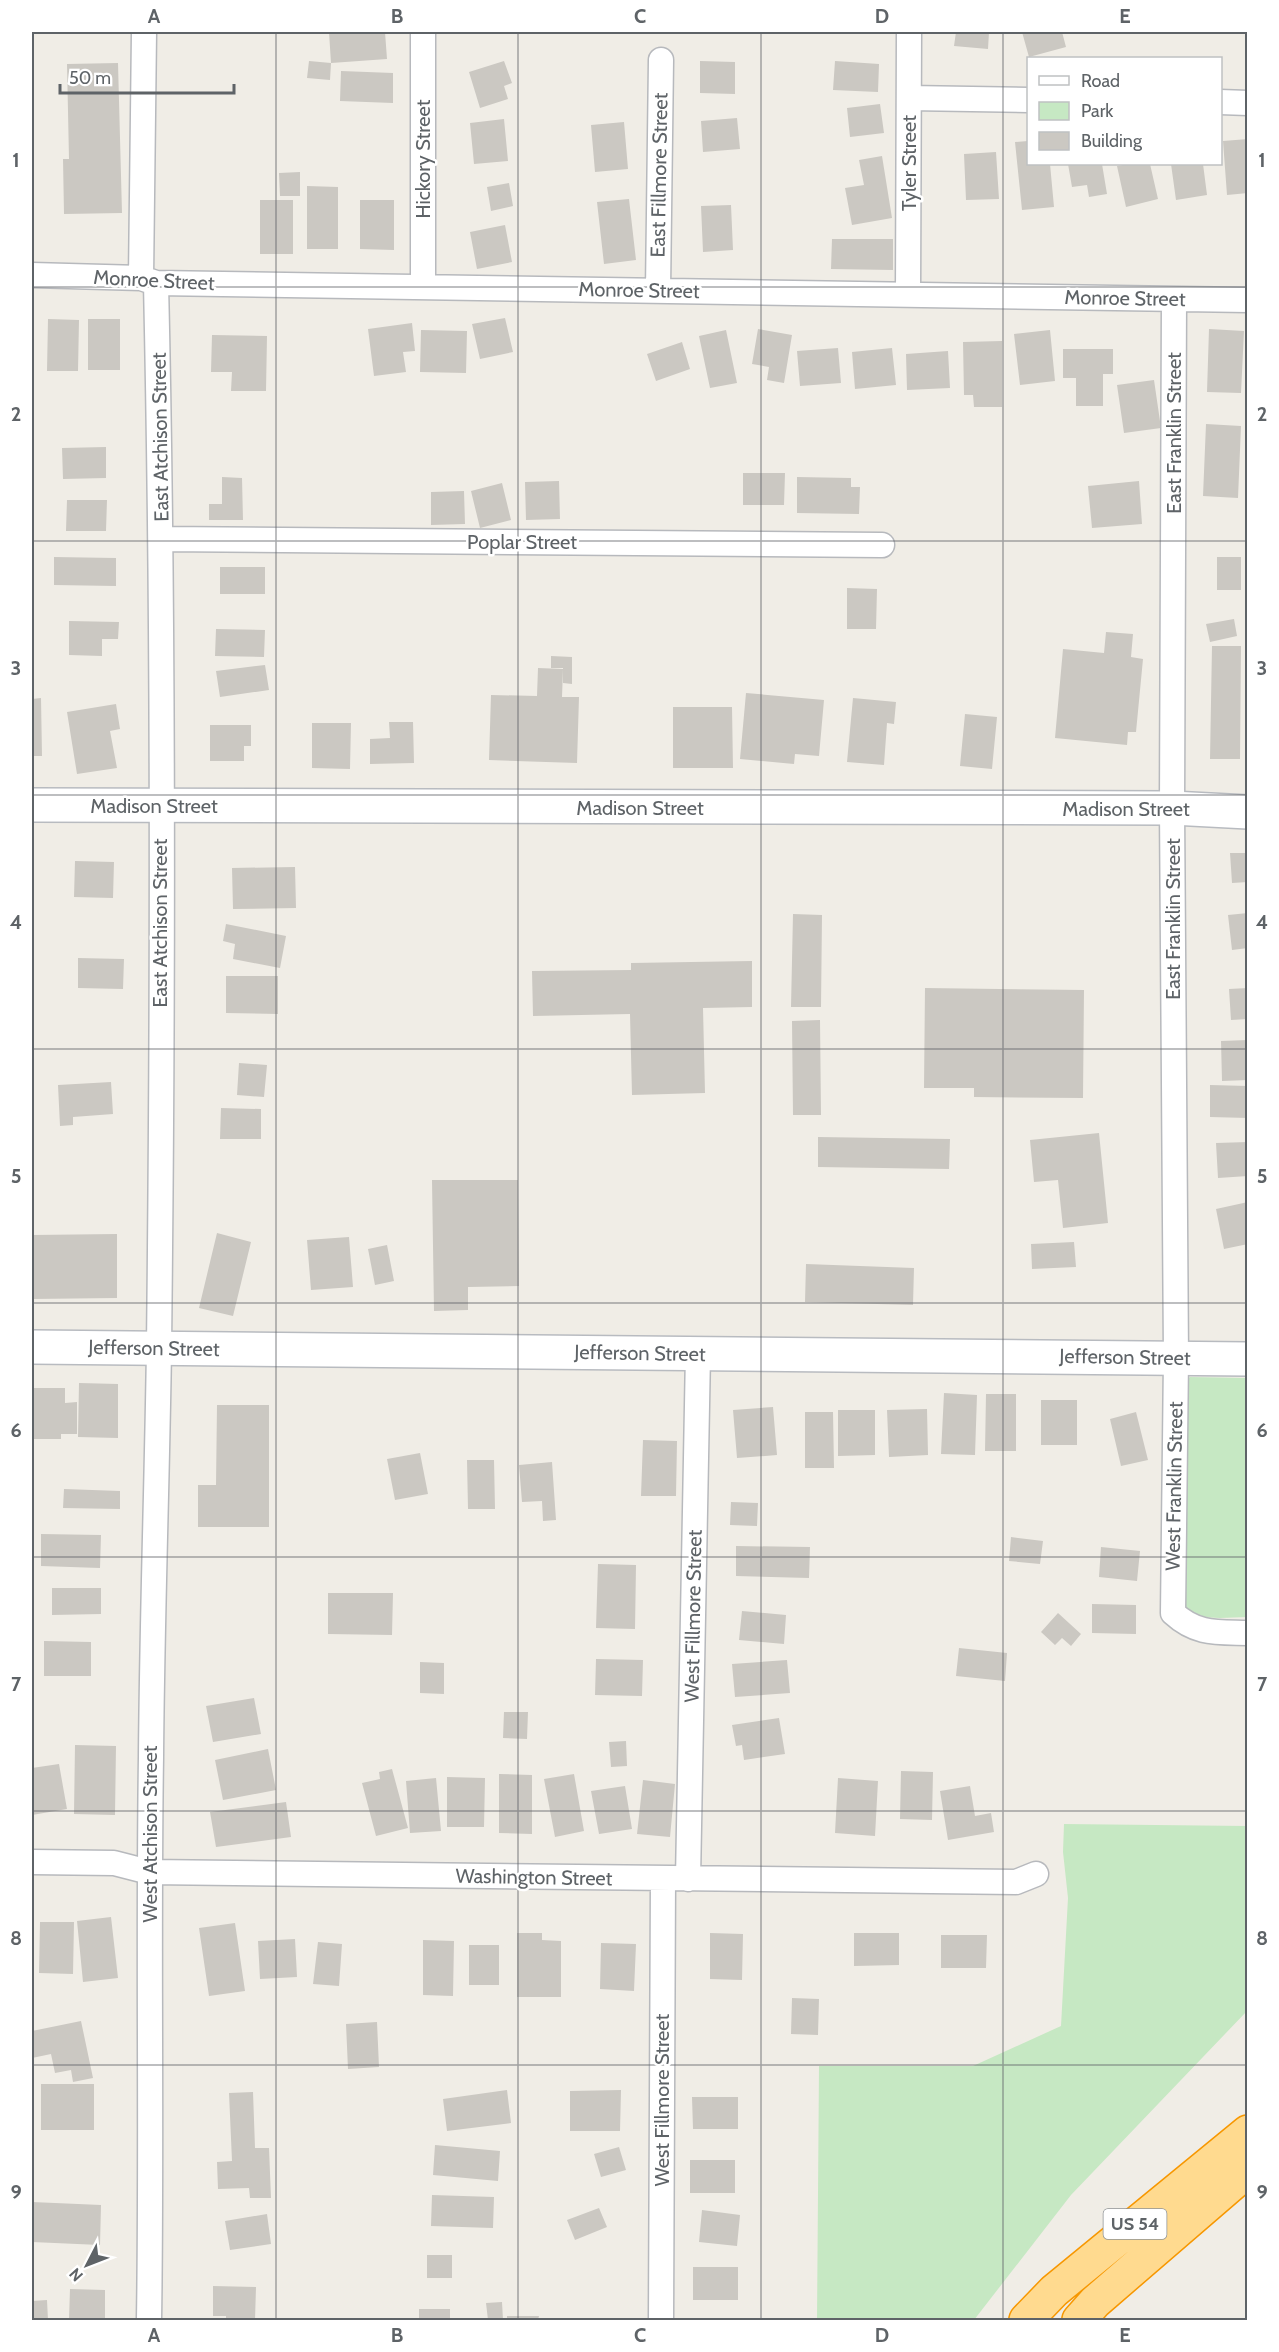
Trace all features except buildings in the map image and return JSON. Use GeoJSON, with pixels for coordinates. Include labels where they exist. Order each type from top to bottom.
{"type":"FeatureCollection","features":[{"type":"Feature","properties":{"kind":"highway","name":"US 54"},"geometry":{"type":"LineString","coordinates":[[1026,2320],[1054,2291],[1248,2132]]}},
{"type":"Feature","properties":{"kind":"highway","name":"US 54"},"geometry":{"type":"LineString","coordinates":[[1079,2320],[1095,2302],[1248,2170]]}},
{"type":"Feature","properties":{"kind":"street","name":"East Atchison Street"},"geometry":{"type":"LineString","coordinates":[[144,32],[149,280],[162,539],[159,1348]]}},
{"type":"Feature","properties":{"kind":"street","name":"Hickory Street"},"geometry":{"type":"LineString","coordinates":[[423,32],[423,287]]}},
{"type":"Feature","properties":{"kind":"street","name":"Tyler Street"},"geometry":{"type":"LineString","coordinates":[[908,294],[909,32]]}},
{"type":"Feature","properties":{"kind":"street","name":"East Fillmore Street"},"geometry":{"type":"LineString","coordinates":[[658,290],[662,60]]}},
{"type":"Feature","properties":{"kind":"street"},"geometry":{"type":"LineString","coordinates":[[909,98],[1027,100]]}},
{"type":"Feature","properties":{"kind":"street"},"geometry":{"type":"LineString","coordinates":[[1222,102],[1248,103]]}},
{"type":"Feature","properties":{"kind":"street","name":"Monroe Street"},"geometry":{"type":"LineString","coordinates":[[32,275],[423,287],[1248,300]]}},
{"type":"Feature","properties":{"kind":"street","name":"East Franklin Street"},"geometry":{"type":"LineString","coordinates":[[1174,299],[1172,808],[1176,1358]]}},
{"type":"Feature","properties":{"kind":"street","name":"Poplar Street"},"geometry":{"type":"LineString","coordinates":[[162,539],[882,545]]}},
{"type":"Feature","properties":{"kind":"street","name":"Madison Street"},"geometry":{"type":"LineString","coordinates":[[32,805],[1172,808],[1248,812]]}},
{"type":"Feature","properties":{"kind":"street","name":"Jefferson Street"},"geometry":{"type":"LineString","coordinates":[[32,1347],[1248,1359]]}},
{"type":"Feature","properties":{"kind":"street","name":"West Atchison Street"},"geometry":{"type":"LineString","coordinates":[[149,2320],[152,2158],[149,1872],[159,1348]]}},
{"type":"Feature","properties":{"kind":"street","name":"West Fillmore Street"},"geometry":{"type":"LineString","coordinates":[[688,1879],[698,1353]]}},
{"type":"Feature","properties":{"kind":"street","name":"West Franklin Street"},"geometry":{"type":"LineString","coordinates":[[1176,1358],[1173,1613],[1186,1626],[1203,1631],[1248,1633]]}},
{"type":"Feature","properties":{"kind":"street","name":"Washington Street"},"geometry":{"type":"LineString","coordinates":[[32,1862],[114,1863],[149,1872],[663,1880],[1016,1882],[1036,1874]]}},
{"type":"Feature","properties":{"kind":"street","name":"West Fillmore Street"},"geometry":{"type":"LineString","coordinates":[[661,2320],[663,1880]]}},
{"type":"Feature","properties":{"kind":"green space"},"geometry":{"type":"Polygon","coordinates":[[[1190,1377],[1247,1378],[1247,1617],[1205,1617],[1190,1611],[1184,1605],[1182,1385],[1190,1377]]]}},
{"type":"Feature","properties":{"kind":"green space"},"geometry":{"type":"Polygon","coordinates":[[[1064,1824],[1247,1826],[1247,2011],[1071,2195],[974,2320],[817,2320],[819,2066],[973,2066],[1061,2026],[1068,1898],[1063,1852],[1064,1824]]]}}]}
